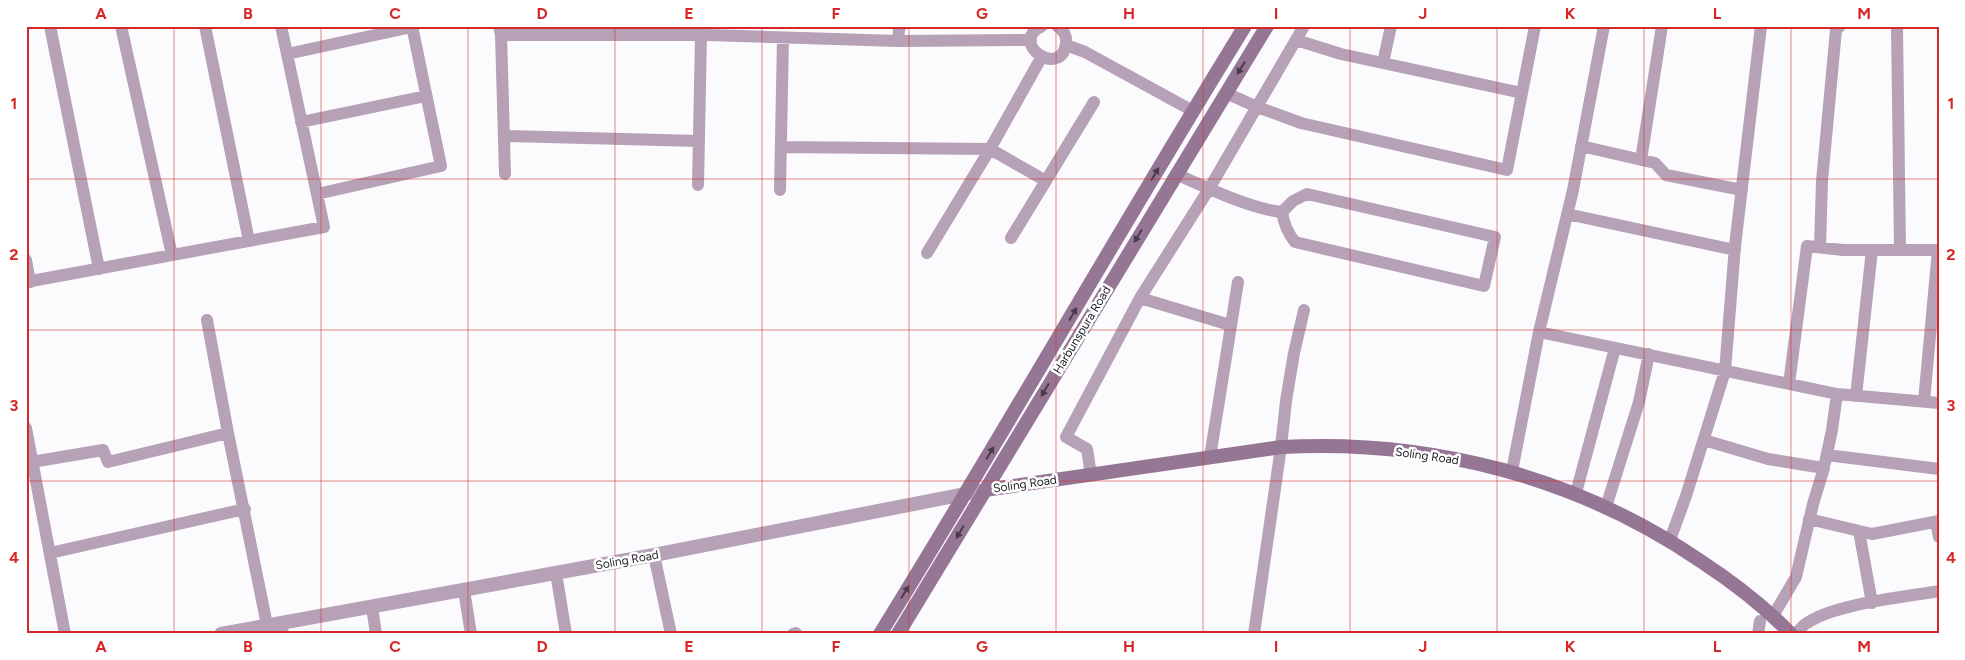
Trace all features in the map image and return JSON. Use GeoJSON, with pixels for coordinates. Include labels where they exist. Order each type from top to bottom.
{"type":"FeatureCollection","features":[{"type":"Feature","properties":{"kind":"main road","name":"Harbunspura Road"},"geometry":{"type":"LineString","coordinates":[[880,634],[966,494],[1245,26]]}},
{"type":"Feature","properties":{"kind":"main road","name":"Harbunspura Road"},"geometry":{"type":"LineString","coordinates":[[898,634],[1267,26]]}},
{"type":"Feature","properties":{"kind":"main road","name":"Soling Road"},"geometry":{"type":"LineString","coordinates":[[985,490],[1281,447],[1330,446],[1407,452],[1471,462],[1512,471],[1576,493],[1670,540],[1722,575],[1766,618],[1790,634]]}},
{"type":"Feature","properties":{"kind":"street"},"geometry":{"type":"LineString","coordinates":[[50,26],[99,269]]}},
{"type":"Feature","properties":{"kind":"street"},"geometry":{"type":"LineString","coordinates":[[121,26],[172,255]]}},
{"type":"Feature","properties":{"kind":"street"},"geometry":{"type":"LineString","coordinates":[[205,26],[249,241]]}},
{"type":"Feature","properties":{"kind":"street"},"geometry":{"type":"LineString","coordinates":[[26,260],[28,282],[324,227],[281,26]]}},
{"type":"Feature","properties":{"kind":"street"},"geometry":{"type":"LineString","coordinates":[[898,41],[901,26]]}},
{"type":"Feature","properties":{"kind":"street"},"geometry":{"type":"LineString","coordinates":[[1091,475],[1087,450],[1066,437],[1140,298],[1209,189],[1304,26]]}},
{"type":"Feature","properties":{"kind":"street"},"geometry":{"type":"LineString","coordinates":[[1383,63],[1391,26]]}},
{"type":"Feature","properties":{"kind":"street"},"geometry":{"type":"LineString","coordinates":[[1226,93],[1300,123],[1507,170],[1535,26]]}},
{"type":"Feature","properties":{"kind":"street"},"geometry":{"type":"LineString","coordinates":[[1512,471],[1539,332],[1568,214],[1604,26]]}},
{"type":"Feature","properties":{"kind":"street"},"geometry":{"type":"LineString","coordinates":[[1641,160],[1662,26]]}},
{"type":"Feature","properties":{"kind":"street"},"geometry":{"type":"LineString","coordinates":[[1670,540],[1725,371],[1735,250],[1761,26]]}},
{"type":"Feature","properties":{"kind":"street"},"geometry":{"type":"LineString","coordinates":[[1820,248],[1822,180],[1836,30],[1840,26]]}},
{"type":"Feature","properties":{"kind":"street"},"geometry":{"type":"LineString","coordinates":[[1898,26],[1900,250]]}},
{"type":"Feature","properties":{"kind":"street"},"geometry":{"type":"LineString","coordinates":[[287,54],[412,27],[441,166],[317,194]]}},
{"type":"Feature","properties":{"kind":"street"},"geometry":{"type":"LineString","coordinates":[[505,174],[500,31],[705,32],[783,38],[898,41],[1036,30],[1032,47],[1041,58],[1049,59],[1063,52],[1066,45],[1066,38],[1060,27]]}},
{"type":"Feature","properties":{"kind":"street"},"geometry":{"type":"LineString","coordinates":[[698,185],[705,32]]}},
{"type":"Feature","properties":{"kind":"street"},"geometry":{"type":"LineString","coordinates":[[780,190],[783,38]]}},
{"type":"Feature","properties":{"kind":"street"},"geometry":{"type":"LineString","coordinates":[[1296,40],[1341,54],[1522,92]]}},
{"type":"Feature","properties":{"kind":"street"},"geometry":{"type":"LineString","coordinates":[[1066,45],[1085,52],[1193,111]]}},
{"type":"Feature","properties":{"kind":"street"},"geometry":{"type":"LineString","coordinates":[[927,253],[990,149],[1041,58]]}},
{"type":"Feature","properties":{"kind":"street"},"geometry":{"type":"LineString","coordinates":[[301,122],[426,96]]}},
{"type":"Feature","properties":{"kind":"street"},"geometry":{"type":"LineString","coordinates":[[1011,238],[1094,102]]}},
{"type":"Feature","properties":{"kind":"street"},"geometry":{"type":"LineString","coordinates":[[504,136],[699,141]]}},
{"type":"Feature","properties":{"kind":"street"},"geometry":{"type":"LineString","coordinates":[[1582,146],[1655,163],[1666,175],[1742,190]]}},
{"type":"Feature","properties":{"kind":"street"},"geometry":{"type":"LineString","coordinates":[[781,147],[990,149],[1046,181]]}},
{"type":"Feature","properties":{"kind":"street"},"geometry":{"type":"LineString","coordinates":[[1176,174],[1209,189],[1270,211],[1282,212],[1293,201],[1307,194],[1495,237],[1484,286],[1295,242],[1288,234],[1282,212]]}},
{"type":"Feature","properties":{"kind":"street"},"geometry":{"type":"LineString","coordinates":[[1568,214],[1735,250]]}},
{"type":"Feature","properties":{"kind":"street"},"geometry":{"type":"LineString","coordinates":[[1789,384],[1807,246],[1843,250],[1938,250],[1924,402]]}},
{"type":"Feature","properties":{"kind":"street"},"geometry":{"type":"LineString","coordinates":[[1856,396],[1872,250]]}},
{"type":"Feature","properties":{"kind":"street"},"geometry":{"type":"LineString","coordinates":[[1210,457],[1238,282]]}},
{"type":"Feature","properties":{"kind":"street"},"geometry":{"type":"LineString","coordinates":[[1140,298],[1230,325]]}},
{"type":"Feature","properties":{"kind":"street"},"geometry":{"type":"LineString","coordinates":[[1254,634],[1292,362],[1304,310]]}},
{"type":"Feature","properties":{"kind":"street"},"geometry":{"type":"LineString","coordinates":[[207,320],[244,509],[277,627]]}},
{"type":"Feature","properties":{"kind":"street"},"geometry":{"type":"LineString","coordinates":[[1539,332],[1837,394],[1939,403]]}},
{"type":"Feature","properties":{"kind":"street"},"geometry":{"type":"LineString","coordinates":[[1576,493],[1615,348]]}},
{"type":"Feature","properties":{"kind":"street"},"geometry":{"type":"LineString","coordinates":[[1606,507],[1639,402],[1649,354]]}},
{"type":"Feature","properties":{"kind":"street"},"geometry":{"type":"LineString","coordinates":[[1758,634],[1766,618],[1796,577],[1827,455],[1837,394]]}},
{"type":"Feature","properties":{"kind":"street"},"geometry":{"type":"LineString","coordinates":[[26,428],[29,462],[50,552],[65,634]]}},
{"type":"Feature","properties":{"kind":"street"},"geometry":{"type":"LineString","coordinates":[[29,462],[103,450],[108,462],[228,432]]}},
{"type":"Feature","properties":{"kind":"street"},"geometry":{"type":"LineString","coordinates":[[1704,440],[1768,459],[1824,468]]}},
{"type":"Feature","properties":{"kind":"street"},"geometry":{"type":"LineString","coordinates":[[1827,455],[1939,468]]}},
{"type":"Feature","properties":{"kind":"street","name":"Soling Road"},"geometry":{"type":"LineString","coordinates":[[221,634],[277,627],[372,607],[654,555],[985,490]]}},
{"type":"Feature","properties":{"kind":"street"},"geometry":{"type":"LineString","coordinates":[[50,552],[244,509]]}},
{"type":"Feature","properties":{"kind":"street"},"geometry":{"type":"LineString","coordinates":[[1809,520],[1872,534],[1937,521],[1939,537]]}},
{"type":"Feature","properties":{"kind":"street"},"geometry":{"type":"LineString","coordinates":[[1859,531],[1872,603]]}},
{"type":"Feature","properties":{"kind":"street"},"geometry":{"type":"LineString","coordinates":[[654,555],[671,634]]}},
{"type":"Feature","properties":{"kind":"street"},"geometry":{"type":"LineString","coordinates":[[556,573],[566,634]]}},
{"type":"Feature","properties":{"kind":"street"},"geometry":{"type":"LineString","coordinates":[[464,590],[472,634]]}},
{"type":"Feature","properties":{"kind":"street"},"geometry":{"type":"LineString","coordinates":[[1796,634],[1806,623],[1826,614],[1872,603],[1939,592]]}},
{"type":"Feature","properties":{"kind":"street"},"geometry":{"type":"LineString","coordinates":[[372,607],[376,634]]}}]}
